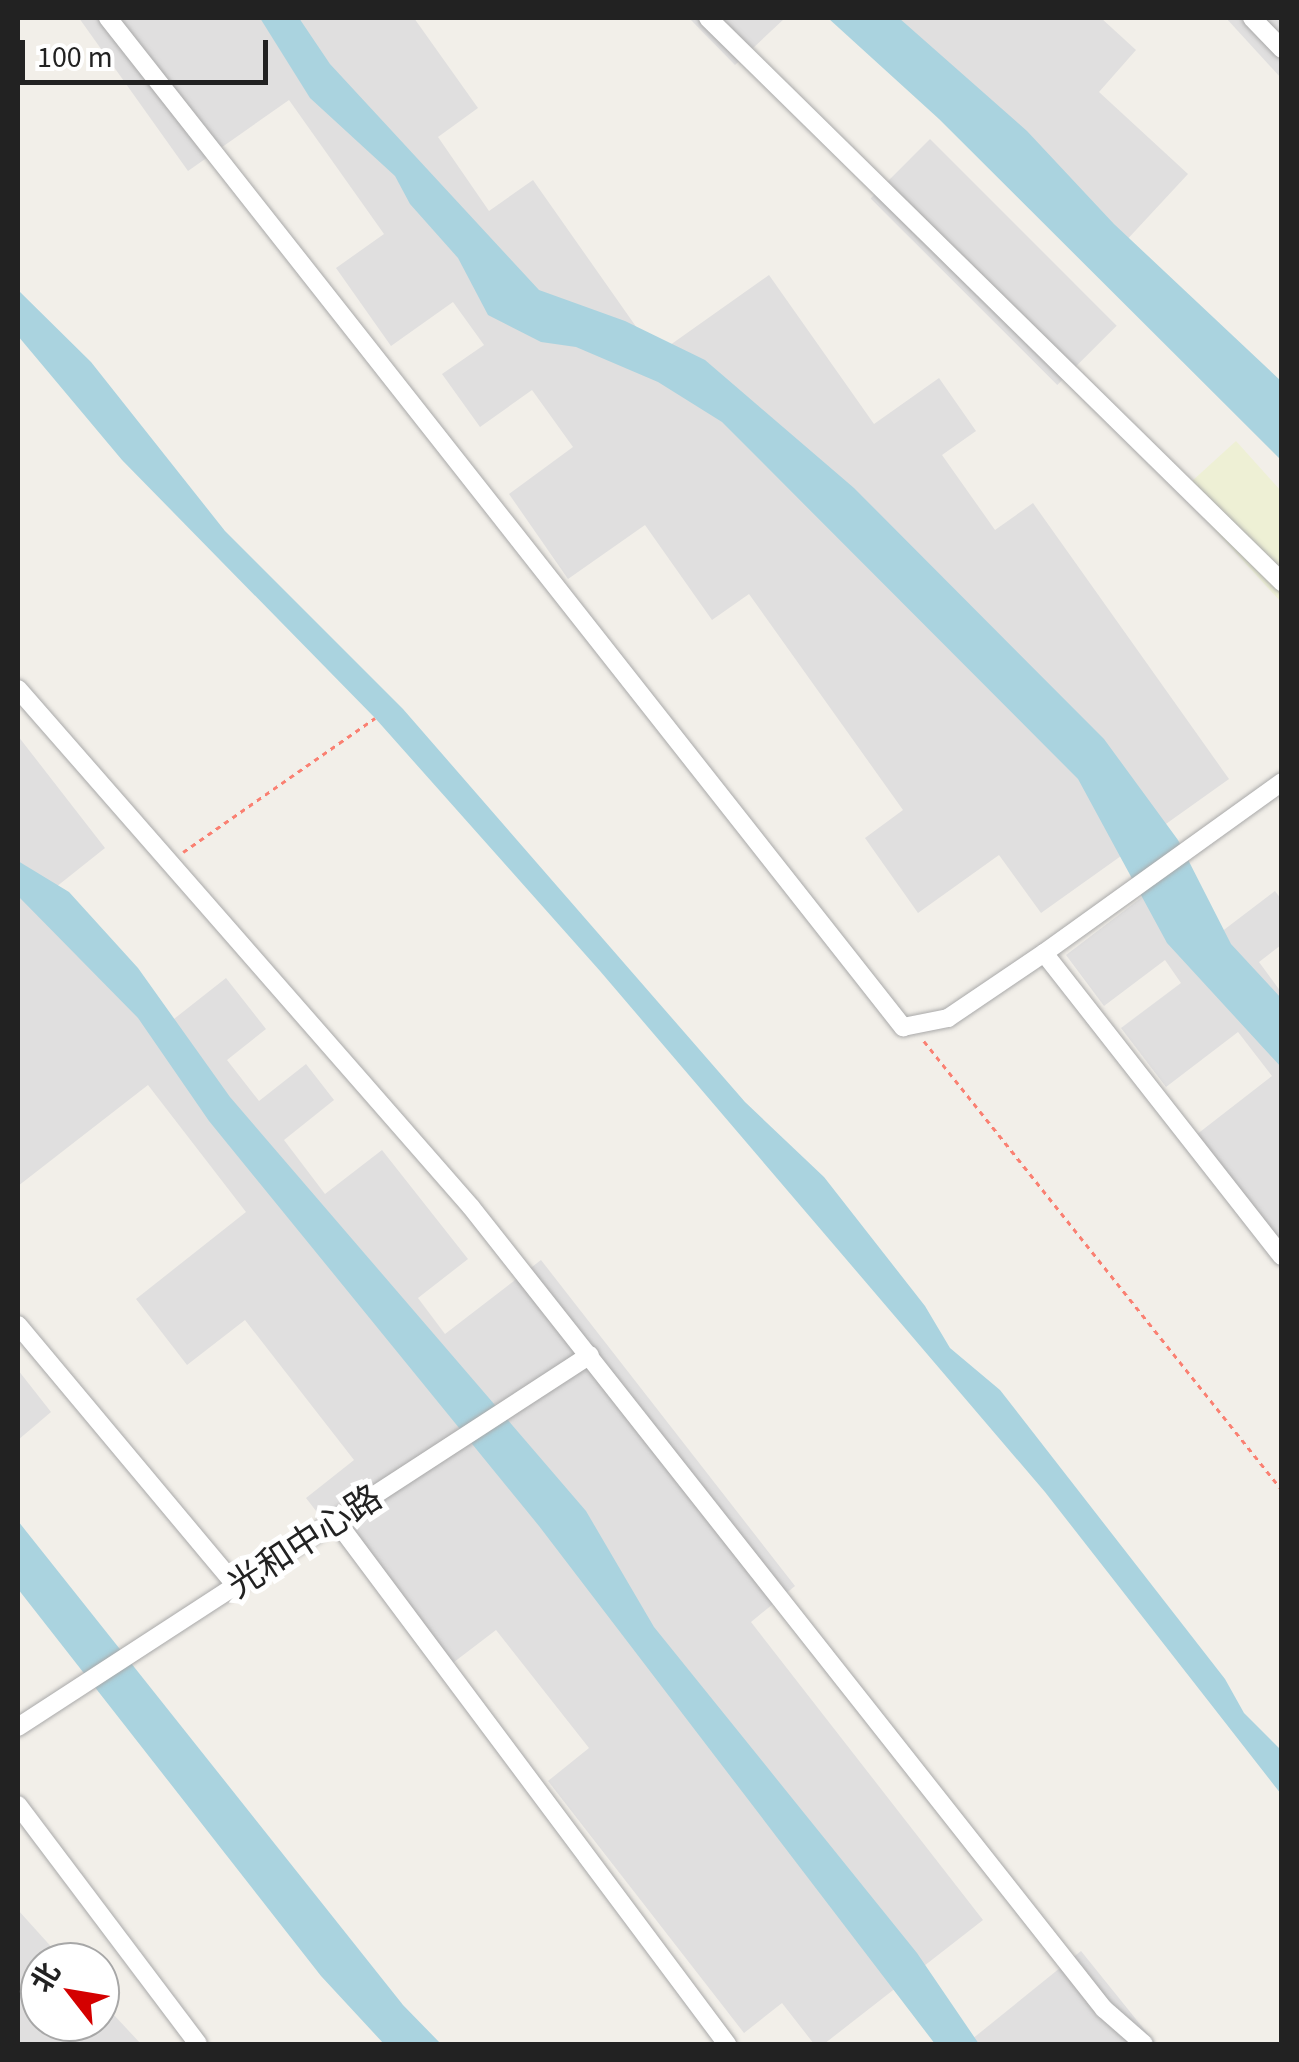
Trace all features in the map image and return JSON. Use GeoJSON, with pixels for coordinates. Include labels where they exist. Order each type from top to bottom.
{"type":"FeatureCollection","features":[{"type":"Feature","properties":{"kind":"street"},"geometry":{"type":"LineString","coordinates":[[108,18],[822,929],[904,1028],[948,1018],[1282,782]]}},
{"type":"Feature","properties":{"kind":"street"},"geometry":{"type":"LineString","coordinates":[[708,18],[1282,582]]}},
{"type":"Feature","properties":{"kind":"street"},"geometry":{"type":"LineString","coordinates":[[1252,18],[1282,49]]}},
{"type":"Feature","properties":{"kind":"street"},"geometry":{"type":"LineString","coordinates":[[18,689],[472,1207],[1104,2009],[1144,2044]]}},
{"type":"Feature","properties":{"kind":"street"},"geometry":{"type":"LineString","coordinates":[[1044,953],[1282,1256]]}},
{"type":"Feature","properties":{"kind":"street"},"geometry":{"type":"LineString","coordinates":[[18,1325],[236,1586]]}},
{"type":"Feature","properties":{"kind":"street","name":"光和中心路"},"geometry":{"type":"LineString","coordinates":[[18,1727],[590,1354]]}},
{"type":"Feature","properties":{"kind":"street"},"geometry":{"type":"LineString","coordinates":[[337,1522],[727,2044]]}},
{"type":"Feature","properties":{"kind":"street"},"geometry":{"type":"LineString","coordinates":[[18,1806],[198,2044]]}},
{"type":"Feature","properties":{"kind":"path"},"geometry":{"type":"LineString","coordinates":[[168,862],[374,718]]}},
{"type":"Feature","properties":{"kind":"path"},"geometry":{"type":"LineString","coordinates":[[914,1028],[1282,1490]]}},
{"type":"Feature","properties":{"kind":"shaded area"},"geometry":{"type":"Polygon","coordinates":[[[79,18],[414,18],[478,108],[438,137],[489,211],[533,180],[656,355],[769,275],[874,424],[939,378],[976,431],[942,455],[995,530],[1033,503],[1229,779],[1041,913],[999,855],[918,913],[865,838],[903,810],[749,594],[712,620],[645,525],[568,579],[509,494],[573,447],[532,390],[480,427],[442,374],[484,345],[453,302],[391,346],[336,268],[384,234],[289,100],[188,171],[79,18]]]}},
{"type":"Feature","properties":{"kind":"shaded area"},"geometry":{"type":"Polygon","coordinates":[[[689,18],[785,18],[735,65],[689,18]]]}},
{"type":"Feature","properties":{"kind":"shaded area"},"geometry":{"type":"Polygon","coordinates":[[[877,18],[1101,18],[1136,50],[1099,92],[1188,174],[1123,244],[877,18]]]}},
{"type":"Feature","properties":{"kind":"shaded area"},"geometry":{"type":"Polygon","coordinates":[[[1226,18],[1281,18],[1281,78],[1226,18]]]}},
{"type":"Feature","properties":{"kind":"shaded area"},"geometry":{"type":"Polygon","coordinates":[[[930,139],[1117,326],[1057,385],[871,198],[930,139]]]}},
{"type":"Feature","properties":{"kind":"shaded area"},"geometry":{"type":"Polygon","coordinates":[[[18,736],[105,848],[51,891],[160,1030],[226,978],[266,1029],[227,1060],[259,1101],[306,1064],[334,1100],[284,1140],[325,1194],[382,1150],[468,1259],[418,1298],[445,1334],[541,1260],[795,1586],[751,1622],[983,1920],[824,2044],[814,2044],[782,2003],[744,2033],[548,1781],[589,1748],[496,1630],[441,1672],[306,1498],[354,1460],[245,1320],[187,1365],[136,1299],[246,1212],[148,1085],[18,1186],[18,736]]]}},
{"type":"Feature","properties":{"kind":"shaded area"},"geometry":{"type":"Polygon","coordinates":[[[1162,882],[1208,942],[1275,891],[1281,899],[1281,945],[1259,962],[1281,992],[1281,1249],[1196,1135],[1272,1076],[1238,1032],[1166,1087],[1121,1028],[1181,983],[1165,960],[1104,1006],[1066,955],[1162,882]]]}},
{"type":"Feature","properties":{"kind":"shaded area"},"geometry":{"type":"Polygon","coordinates":[[[18,1370],[51,1412],[18,1440],[18,1370]]]}},
{"type":"Feature","properties":{"kind":"shaded area"},"geometry":{"type":"Polygon","coordinates":[[[18,1910],[47,1942],[20,1942],[20,2042],[120,2042],[120,2021],[141,2044],[18,2044],[18,1910]]]}},
{"type":"Feature","properties":{"kind":"shaded area"},"geometry":{"type":"Polygon","coordinates":[[[1081,1951],[1156,2044],[966,2044],[1081,1951]]]}},
{"type":"Feature","properties":{"kind":"green space"},"geometry":{"type":"Polygon","coordinates":[[[1236,441],[1281,491],[1281,602],[1180,492],[1236,441]]]}},
{"type":"Feature","properties":{"kind":"water"},"geometry":{"type":"Polygon","coordinates":[[[260,18],[299,18],[330,64],[539,290],[625,321],[705,360],[854,488],[1104,739],[1178,840],[1231,944],[1281,998],[1281,1067],[1167,943],[1078,779],[722,422],[658,382],[576,347],[541,342],[488,315],[458,258],[410,204],[395,176],[310,98],[260,18]]]}},
{"type":"Feature","properties":{"kind":"water"},"geometry":{"type":"Polygon","coordinates":[[[828,18],[899,18],[1027,131],[1114,224],[1281,381],[1281,460],[939,119],[828,18]]]}},
{"type":"Feature","properties":{"kind":"water"},"geometry":{"type":"Polygon","coordinates":[[[18,290],[91,362],[225,531],[403,709],[745,1102],[824,1177],[925,1306],[950,1348],[1000,1390],[1225,1679],[1244,1713],[1281,1750],[1281,1794],[1045,1492],[600,971],[375,718],[122,460],[18,336],[18,290]]]}},
{"type":"Feature","properties":{"kind":"water"},"geometry":{"type":"Polygon","coordinates":[[[18,861],[69,892],[138,968],[230,1097],[586,1511],[654,1627],[917,1953],[979,2044],[935,2044],[539,1526],[209,1121],[138,1018],[18,896],[18,861]]]}},
{"type":"Feature","properties":{"kind":"water"},"geometry":{"type":"Polygon","coordinates":[[[18,1521],[403,2005],[441,2044],[384,2044],[321,1976],[18,1589],[18,1521]]]}}]}
